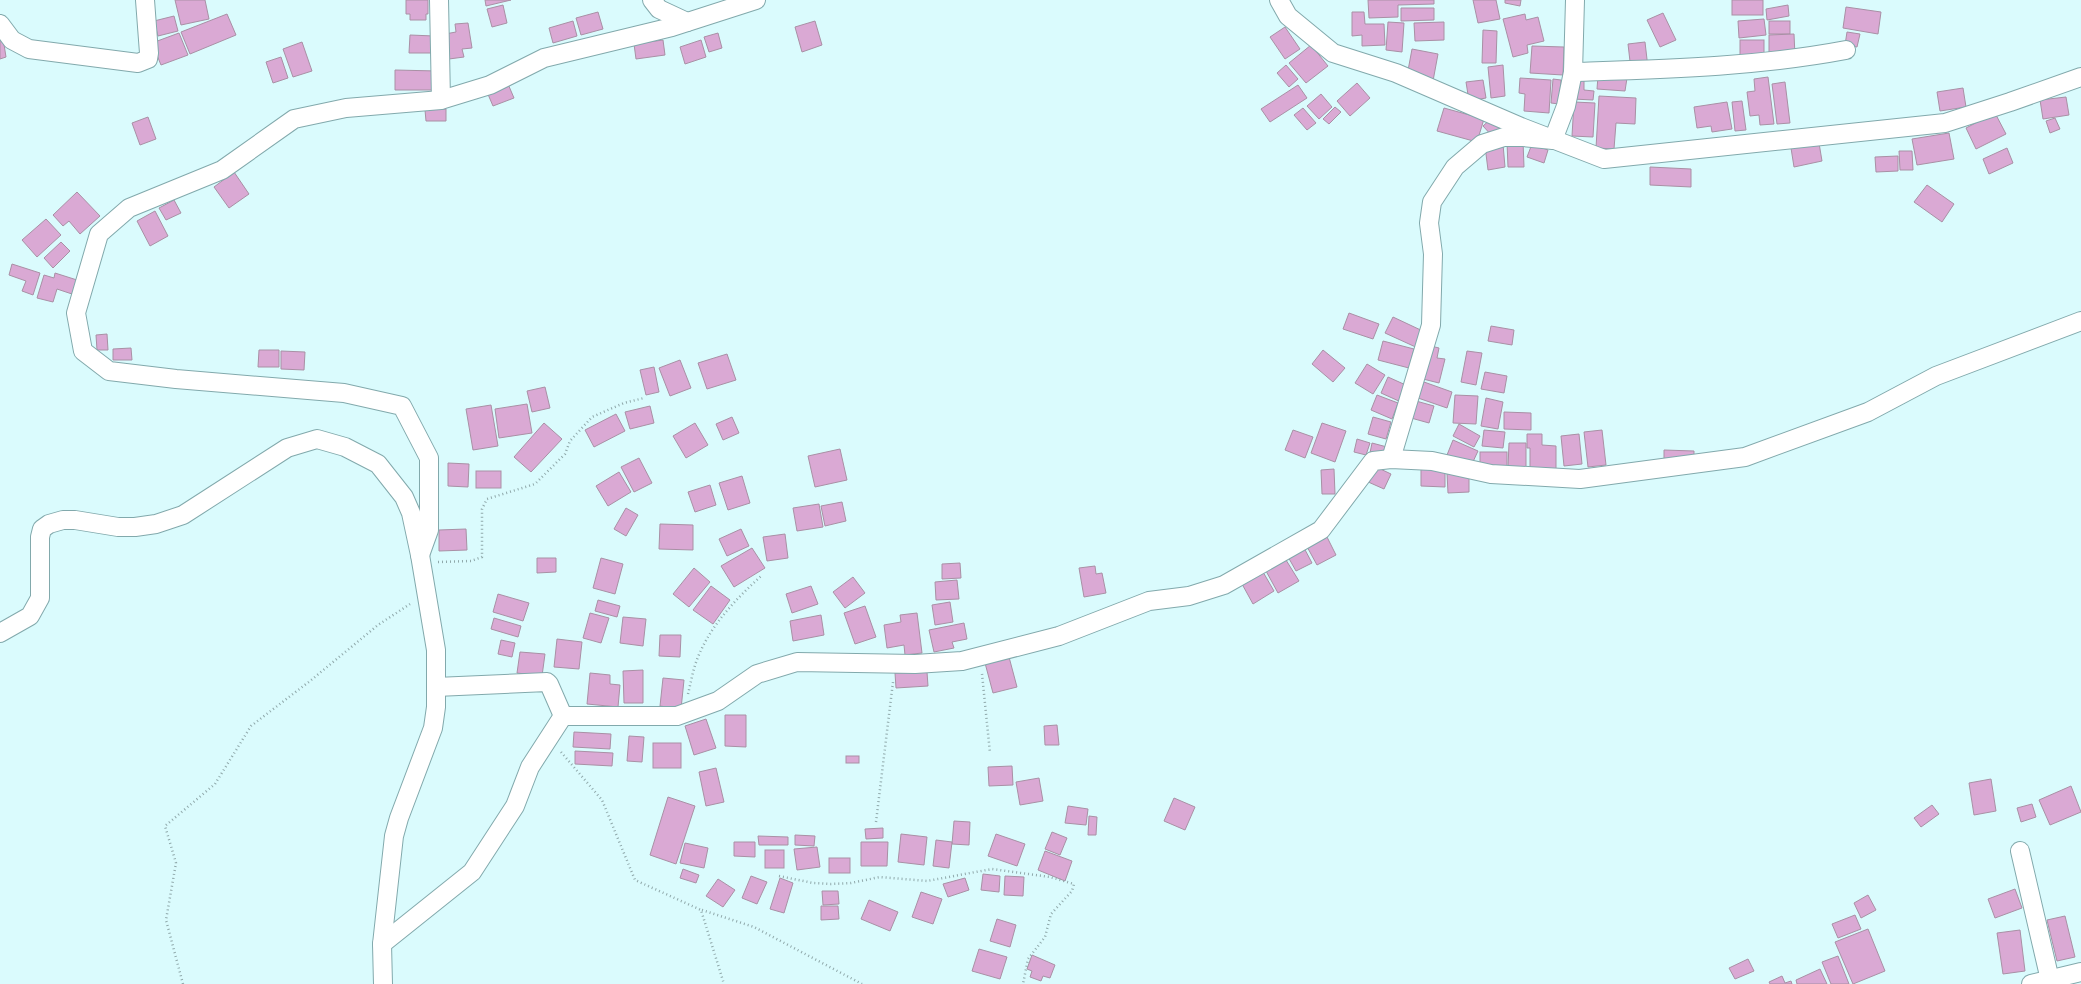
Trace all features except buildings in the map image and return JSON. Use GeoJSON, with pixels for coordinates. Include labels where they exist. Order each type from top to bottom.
{"type":"FeatureCollection","features":[{"type":"Feature","properties":{"kind":"street"},"geometry":{"type":"LineString","coordinates":[[0,24],[12,40],[29,49],[138,63],[148,59],[149,53],[145,0]]}},
{"type":"Feature","properties":{"kind":"street"},"geometry":{"type":"LineString","coordinates":[[439,0],[441,100]]}},
{"type":"Feature","properties":{"kind":"street"},"geometry":{"type":"LineString","coordinates":[[652,0],[659,9],[687,22]]}},
{"type":"Feature","properties":{"kind":"street"},"geometry":{"type":"LineString","coordinates":[[421,559],[429,530],[429,458],[402,406],[344,393],[176,379],[109,371],[83,351],[76,313],[99,234],[129,208],[222,170],[294,119],[346,108],[441,100],[490,85],[544,58],[687,22],[756,0]]}},
{"type":"Feature","properties":{"kind":"street"},"geometry":{"type":"LineString","coordinates":[[1280,0],[1288,16],[1333,52],[1396,73],[1553,140],[1604,159],[1945,123],[2010,102],[2081,76]]}},
{"type":"Feature","properties":{"kind":"street"},"geometry":{"type":"LineString","coordinates":[[1553,140],[1566,106],[1574,72],[1575,0]]}},
{"type":"Feature","properties":{"kind":"street"},"geometry":{"type":"LineString","coordinates":[[1574,72],[1696,68],[1771,63],[1846,50]]}},
{"type":"Feature","properties":{"kind":"street"},"geometry":{"type":"LineString","coordinates":[[1391,459],[1431,325],[1433,254],[1429,222],[1432,202],[1455,167],[1482,144],[1504,137],[1553,140]]}},
{"type":"Feature","properties":{"kind":"street"},"geometry":{"type":"LineString","coordinates":[[563,716],[677,716],[718,701],[757,674],[797,662],[895,664],[962,660],[1059,636],[1149,601],[1189,596],[1224,584],[1321,530],[1373,461],[1391,459],[1432,461],[1491,474],[1580,479],[1745,457],[1868,412],[1936,376],[2081,321]]}},
{"type":"Feature","properties":{"kind":"street"},"geometry":{"type":"LineString","coordinates":[[0,633],[30,616],[40,598],[40,537],[42,529],[49,524],[69,520],[118,527],[156,524],[183,515],[287,448],[317,440],[345,447],[378,464],[404,497],[411,513],[421,559],[436,650],[436,707],[433,728],[394,836],[382,944],[383,984]]}},
{"type":"Feature","properties":{"kind":"street"},"geometry":{"type":"LineString","coordinates":[[436,687],[546,682],[550,684],[563,716]]}},
{"type":"Feature","properties":{"kind":"street"},"geometry":{"type":"LineString","coordinates":[[382,944],[472,872],[515,806],[530,767],[548,736],[563,716]]}},
{"type":"Feature","properties":{"kind":"street"},"geometry":{"type":"LineString","coordinates":[[2020,851],[2050,980]]}},
{"type":"Feature","properties":{"kind":"street"},"geometry":{"type":"LineString","coordinates":[[2031,984],[2081,972]]}},
{"type":"Feature","properties":{"kind":"path"},"geometry":{"type":"LineString","coordinates":[[421,559],[471,561],[482,557],[482,510],[487,499],[535,484],[564,454],[570,441],[592,417],[624,403],[644,398]]}},
{"type":"Feature","properties":{"kind":"path"},"geometry":{"type":"LineString","coordinates":[[683,714],[697,658],[706,640],[721,617],[760,576]]}},
{"type":"Feature","properties":{"kind":"path"},"geometry":{"type":"LineString","coordinates":[[183,984],[166,920],[176,862],[165,826],[215,784],[251,726],[310,681],[378,625],[427,593]]}},
{"type":"Feature","properties":{"kind":"path"},"geometry":{"type":"LineString","coordinates":[[981,656],[990,753]]}},
{"type":"Feature","properties":{"kind":"path"},"geometry":{"type":"LineString","coordinates":[[876,822],[895,664]]}},
{"type":"Feature","properties":{"kind":"path"},"geometry":{"type":"LineString","coordinates":[[548,736],[602,800],[635,880],[701,910],[754,927],[862,984]]}},
{"type":"Feature","properties":{"kind":"path"},"geometry":{"type":"LineString","coordinates":[[779,876],[813,883],[831,884],[851,883],[880,877],[927,881],[947,879],[992,869],[1050,877],[1074,884],[1072,891],[1051,914],[1045,937],[1028,959],[1024,984]]}},
{"type":"Feature","properties":{"kind":"path"},"geometry":{"type":"LineString","coordinates":[[701,910],[724,984]]}}]}
